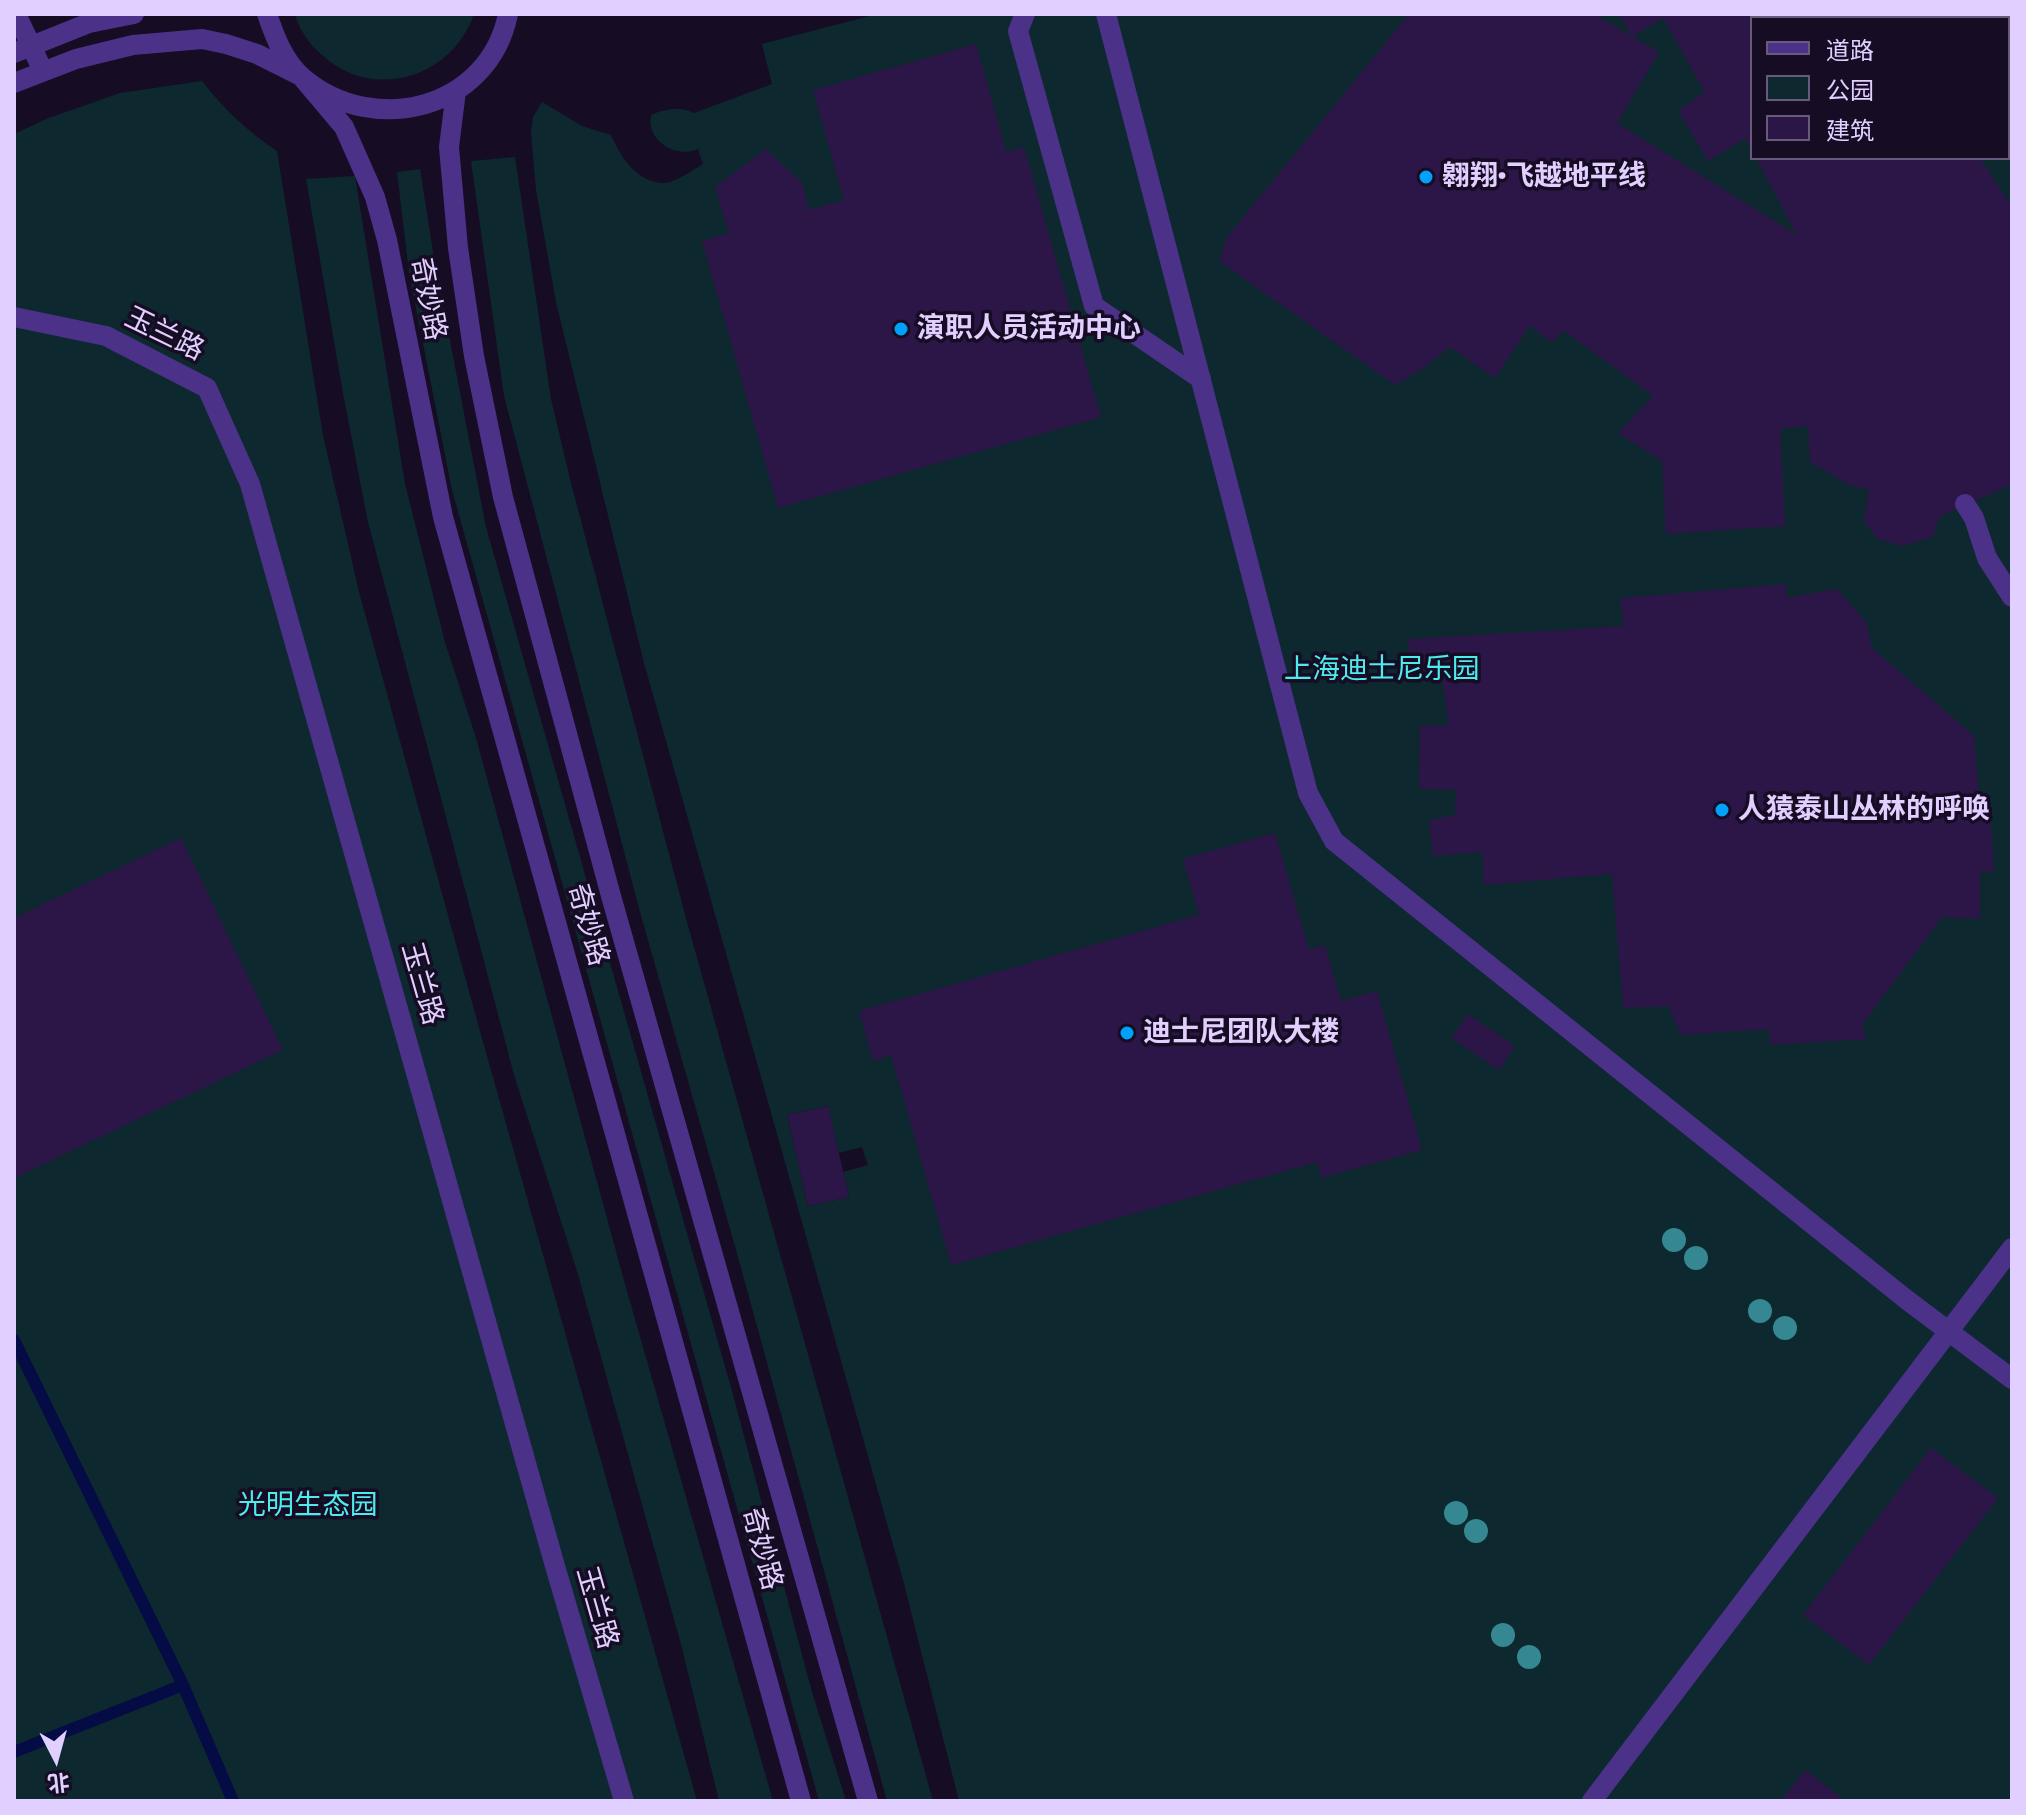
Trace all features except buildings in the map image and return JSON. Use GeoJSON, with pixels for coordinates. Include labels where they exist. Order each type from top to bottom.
{"type":"FeatureCollection","features":[{"type":"Feature","properties":{"kind":"street"},"geometry":{"type":"LineString","coordinates":[[16,14],[22,49],[43,71]]}},
{"type":"Feature","properties":{"kind":"street"},"geometry":{"type":"LineString","coordinates":[[22,49],[89,23],[134,14]]}},
{"type":"Feature","properties":{"kind":"street","name":"奇妙路"},"geometry":{"type":"LineString","coordinates":[[267,14],[278,46],[344,127],[375,197],[405,322],[443,517],[801,1801]]}},
{"type":"Feature","properties":{"kind":"street"},"geometry":{"type":"LineString","coordinates":[[14,83],[76,59],[133,45],[202,39],[257,54],[301,76],[336,100],[376,111],[418,108],[456,91],[485,65],[504,31],[508,14]]}},
{"type":"Feature","properties":{"kind":"street"},"geometry":{"type":"LineString","coordinates":[[1025,14],[1018,31],[1094,306],[1201,379]]}},
{"type":"Feature","properties":{"kind":"street"},"geometry":{"type":"LineString","coordinates":[[1106,14],[1308,793],[1334,841],[1907,1300],[2012,1379]]}},
{"type":"Feature","properties":{"kind":"street","name":"奇妙路"},"geometry":{"type":"LineString","coordinates":[[456,91],[449,147],[454,219],[474,356],[503,497],[615,911],[868,1801]]}},
{"type":"Feature","properties":{"kind":"street","name":"玉兰路"},"geometry":{"type":"LineString","coordinates":[[14,317],[106,336],[207,388],[250,484],[550,1551],[624,1801]]}},
{"type":"Feature","properties":{"kind":"street"},"geometry":{"type":"LineString","coordinates":[[1965,504],[1974,518],[1987,558],[2012,597]]}},
{"type":"Feature","properties":{"kind":"street"},"geometry":{"type":"LineString","coordinates":[[1592,1801],[2012,1248]]}},
{"type":"Feature","properties":{"kind":"green space"},"geometry":{"type":"Polygon","coordinates":[[[295,14],[474,14],[463,36],[448,54],[430,67],[409,76],[387,80],[364,77],[342,69],[322,55],[306,37],[295,14]]]}},
{"type":"Feature","properties":{"kind":"green space","name":"上海迪士尼乐园"},"geometry":{"type":"Polygon","coordinates":[[[877,14],[2012,14],[2012,1801],[959,1801],[903,1580],[644,663],[556,302],[536,190],[531,133],[533,117],[542,102],[582,126],[611,135],[631,167],[654,182],[664,183],[703,164],[698,149],[681,152],[664,146],[653,133],[651,115],[673,109],[694,113],[772,84],[762,44],[877,14]],[[827,1106],[787,1115],[808,1206],[849,1197],[843,1172],[868,1165],[862,1147],[839,1153],[827,1106]]]}},
{"type":"Feature","properties":{"kind":"green space","name":"光明生态园"},"geometry":{"type":"Polygon","coordinates":[[[202,81],[236,119],[277,151],[323,435],[359,592],[697,1801],[14,1801],[14,134],[46,119],[120,93],[202,81]]]}},
{"type":"Feature","properties":{"kind":"green space"},"geometry":{"type":"Polygon","coordinates":[[[515,157],[551,399],[571,483],[687,922],[933,1801],[887,1801],[640,912],[504,396],[471,161],[515,157]]]}},
{"type":"Feature","properties":{"kind":"green space"},"geometry":{"type":"Polygon","coordinates":[[[420,169],[486,527],[732,1391],[812,1692],[846,1801],[819,1801],[452,490],[409,273],[397,172],[420,169]]]}},
{"type":"Feature","properties":{"kind":"green space"},"geometry":{"type":"Polygon","coordinates":[[[355,176],[405,484],[445,642],[476,738],[623,1277],[773,1801],[719,1801],[682,1648],[577,1271],[514,1075],[368,522],[306,179],[355,176]]]}},
{"type":"Feature","properties":{"kind":"waterway"},"geometry":{"type":"LineString","coordinates":[[14,1340],[183,1685]]}},
{"type":"Feature","properties":{"kind":"waterway"},"geometry":{"type":"LineString","coordinates":[[14,1752],[183,1685],[233,1801]]}},
{"type":"Feature","properties":{"kind":"place","name":"翱翔•飞越地平线"},"geometry":{"type":"Point","coordinates":[1426,177]}},
{"type":"Feature","properties":{"kind":"place","name":"演职人员活动中心"},"geometry":{"type":"Point","coordinates":[901,329]}},
{"type":"Feature","properties":{"kind":"place","name":"人猿泰山丛林的呼唤"},"geometry":{"type":"Point","coordinates":[1722,810]}},
{"type":"Feature","properties":{"kind":"place","name":"迪士尼团队大楼"},"geometry":{"type":"Point","coordinates":[1127,1033]}}]}
